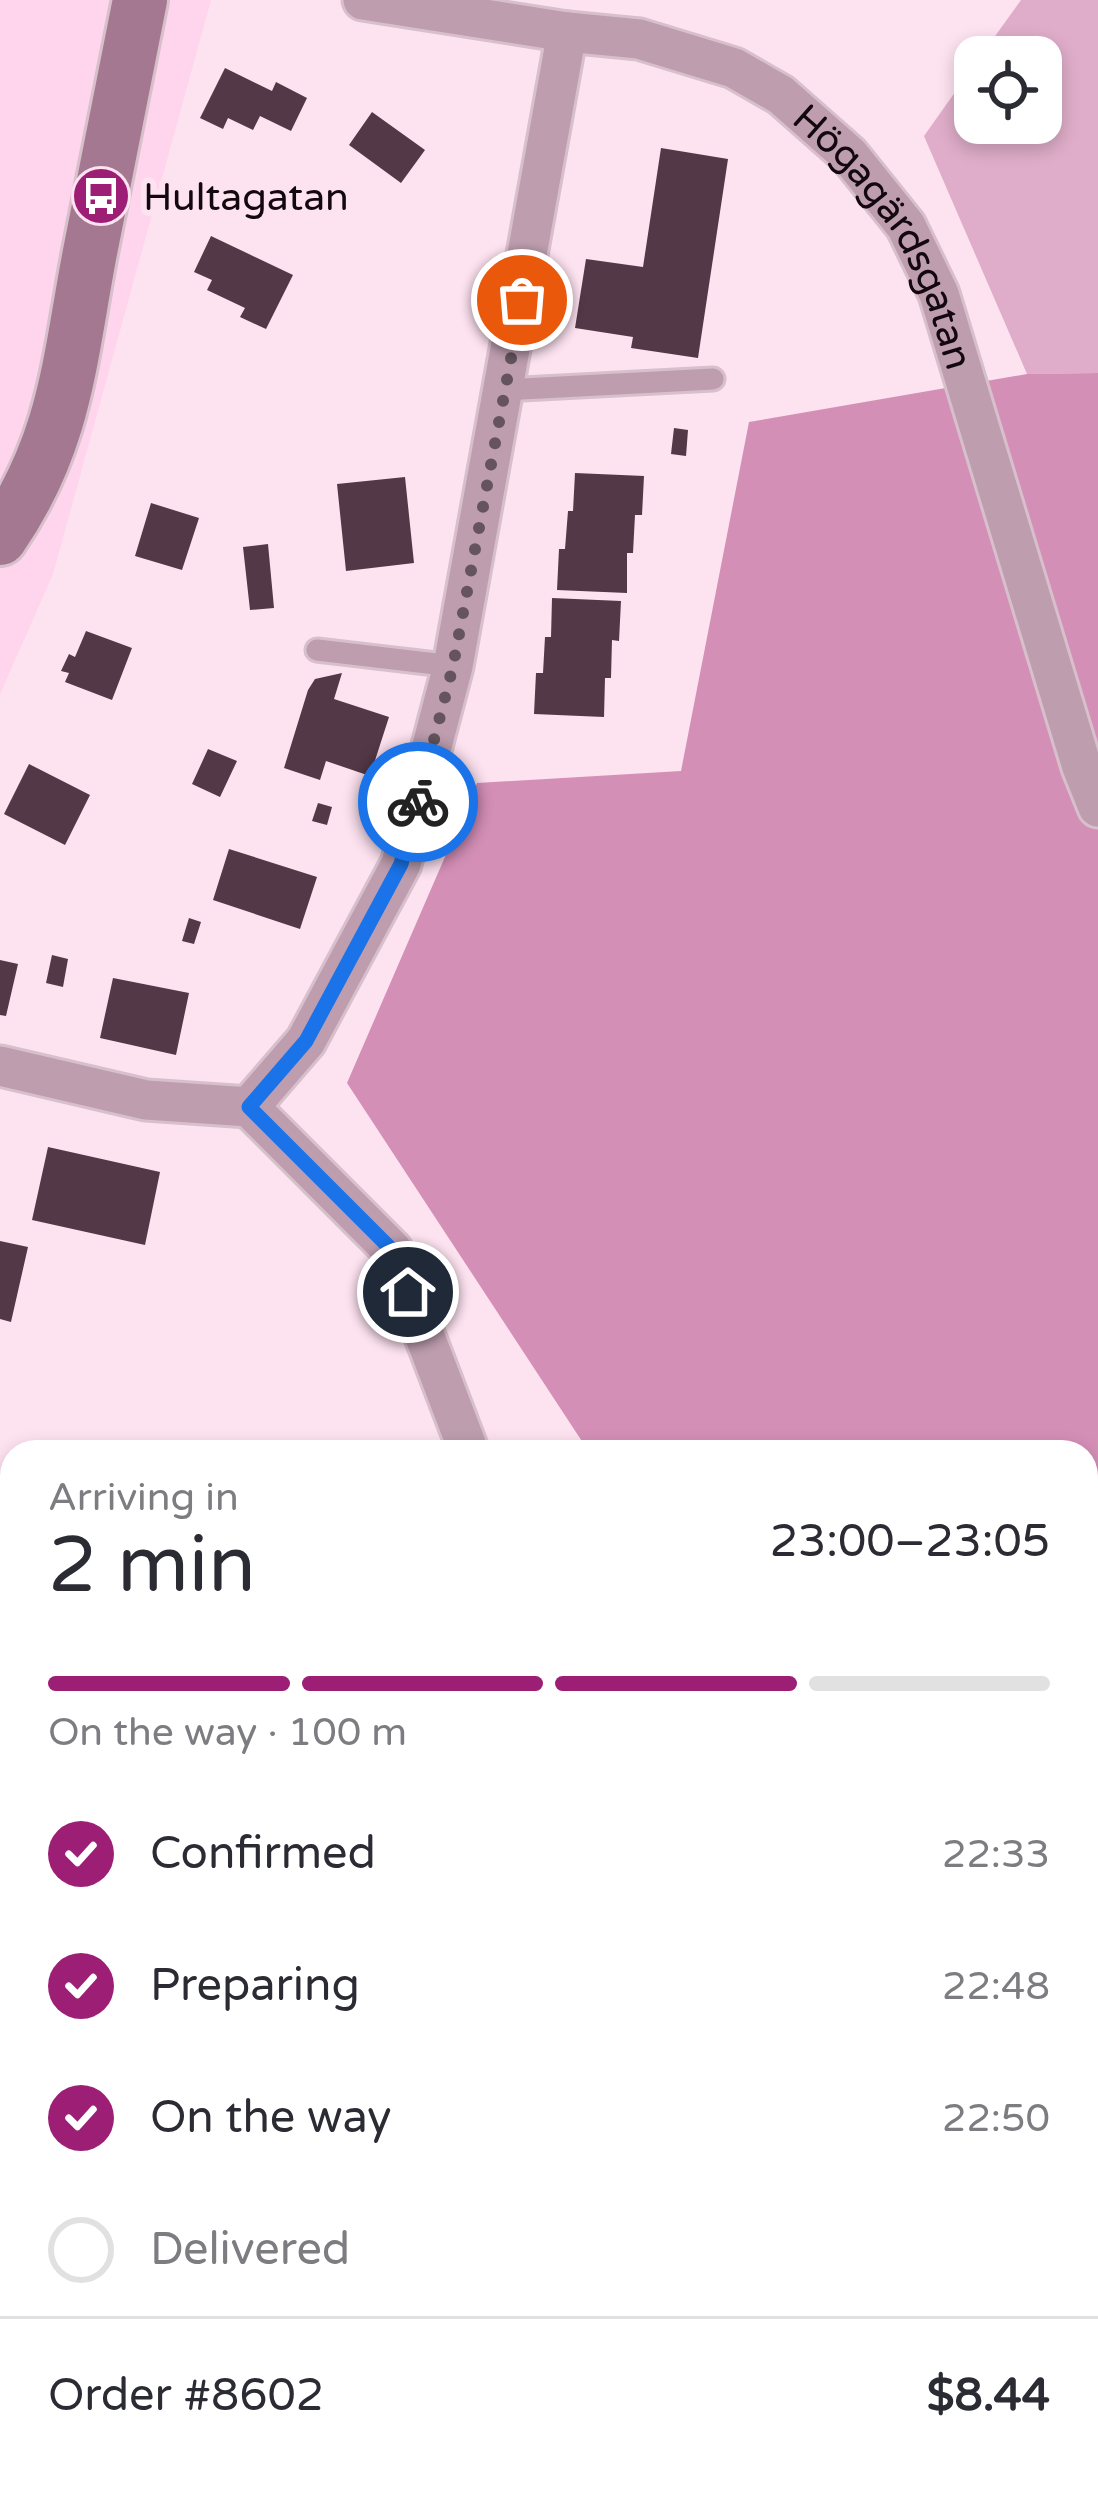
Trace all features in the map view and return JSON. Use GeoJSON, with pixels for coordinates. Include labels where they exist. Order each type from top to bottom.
{"type":"FeatureCollection","features":[{"type":"Feature","properties":{"kind":"street"},"geometry":{"type":"LineString","coordinates":[[0,538],[47,456],[75,354],[89,255],[140,0]]}},
{"type":"Feature","properties":{"kind":"street","name":"Högagärdsgatan"},"geometry":{"type":"LineString","coordinates":[[362,0],[639,39],[734,68],[781,95],[849,155],[906,226],[938,293],[1098,807]]}},
{"type":"Feature","properties":{"kind":"street"},"geometry":{"type":"LineString","coordinates":[[249,1107],[306,1041],[401,864],[453,666],[567,32]]}},
{"type":"Feature","properties":{"kind":"street"},"geometry":{"type":"LineString","coordinates":[[0,1066],[146,1100],[249,1107],[392,1250],[464,1440]]}},
{"type":"Feature","properties":{"kind":"lane"},"geometry":{"type":"LineString","coordinates":[[506,390],[712,380]]}},
{"type":"Feature","properties":{"kind":"lane"},"geometry":{"type":"LineString","coordinates":[[317,650],[453,666]]}},
{"type":"Feature","properties":{"kind":"shaded area"},"geometry":{"type":"Polygon","coordinates":[[[0,0],[211,0],[53,574],[0,694],[0,0]]]}},
{"type":"Feature","properties":{"kind":"shaded area"},"geometry":{"type":"Polygon","coordinates":[[[1021,0],[1098,0],[1098,373],[1027,374],[924,136],[954,94],[954,144],[1062,144],[1062,36],[995,36],[1021,0]]]}},
{"type":"Feature","properties":{"kind":"shaded area"},"geometry":{"type":"Polygon","coordinates":[[[1098,373],[1098,1440],[581,1440],[347,1083],[477,783],[681,771],[749,422],[1027,374],[1098,373]]]}},
{"type":"Feature","properties":{"kind":"building"},"geometry":{"type":"Polygon","coordinates":[[[225,68],[272,91],[276,82],[307,98],[291,131],[260,116],[253,130],[228,118],[223,129],[200,118],[225,68]]]}},
{"type":"Feature","properties":{"kind":"building"},"geometry":{"type":"Polygon","coordinates":[[[372,112],[425,150],[401,183],[349,145],[372,112]]]}},
{"type":"Feature","properties":{"kind":"building"},"geometry":{"type":"Polygon","coordinates":[[[661,148],[728,159],[698,358],[631,348],[633,337],[575,328],[586,259],[643,267],[661,148]]]}},
{"type":"Feature","properties":{"kind":"building"},"geometry":{"type":"Polygon","coordinates":[[[211,236],[293,275],[266,329],[240,317],[245,308],[207,290],[212,280],[194,272],[211,236]]]}},
{"type":"Feature","properties":{"kind":"building"},"geometry":{"type":"Polygon","coordinates":[[[674,428],[688,430],[686,456],[671,454],[674,428]]]}},
{"type":"Feature","properties":{"kind":"building"},"geometry":{"type":"Polygon","coordinates":[[[575,473],[644,476],[642,515],[635,515],[633,553],[627,553],[627,593],[557,590],[559,549],[565,549],[568,511],[573,511],[575,473]]]}},
{"type":"Feature","properties":{"kind":"building"},"geometry":{"type":"Polygon","coordinates":[[[405,477],[414,563],[346,571],[337,484],[405,477]]]}},
{"type":"Feature","properties":{"kind":"building"},"geometry":{"type":"Polygon","coordinates":[[[151,503],[199,518],[182,570],[135,556],[151,503]]]}},
{"type":"Feature","properties":{"kind":"building"},"geometry":{"type":"Polygon","coordinates":[[[268,544],[274,608],[250,610],[243,547],[268,544]]]}},
{"type":"Feature","properties":{"kind":"building"},"geometry":{"type":"Polygon","coordinates":[[[552,598],[621,601],[619,641],[612,640],[611,678],[605,678],[604,717],[534,714],[536,673],[543,673],[545,637],[551,637],[552,598]]]}},
{"type":"Feature","properties":{"kind":"building"},"geometry":{"type":"Polygon","coordinates":[[[86,631],[132,648],[112,700],[65,682],[69,673],[61,671],[69,654],[75,657],[86,631]]]}},
{"type":"Feature","properties":{"kind":"building"},"geometry":{"type":"Polygon","coordinates":[[[342,673],[334,699],[389,717],[370,776],[326,761],[320,780],[284,768],[308,690],[315,679],[342,673]]]}},
{"type":"Feature","properties":{"kind":"building"},"geometry":{"type":"Polygon","coordinates":[[[208,749],[237,761],[220,797],[192,784],[208,749]]]}},
{"type":"Feature","properties":{"kind":"building"},"geometry":{"type":"Polygon","coordinates":[[[29,764],[90,795],[65,845],[4,814],[29,764]]]}},
{"type":"Feature","properties":{"kind":"building"},"geometry":{"type":"Polygon","coordinates":[[[318,803],[332,807],[327,825],[312,821],[318,803]]]}},
{"type":"Feature","properties":{"kind":"building"},"geometry":{"type":"Polygon","coordinates":[[[229,849],[317,877],[300,929],[213,900],[229,849]]]}},
{"type":"Feature","properties":{"kind":"building"},"geometry":{"type":"Polygon","coordinates":[[[189,918],[201,922],[194,944],[182,941],[189,918]]]}},
{"type":"Feature","properties":{"kind":"building"},"geometry":{"type":"Polygon","coordinates":[[[52,955],[68,959],[63,987],[46,983],[52,955]]]}},
{"type":"Feature","properties":{"kind":"building"},"geometry":{"type":"Polygon","coordinates":[[[0,960],[18,964],[6,1016],[0,1015],[0,960]]]}},
{"type":"Feature","properties":{"kind":"building"},"geometry":{"type":"Polygon","coordinates":[[[113,978],[189,993],[176,1055],[100,1038],[113,978]]]}},
{"type":"Feature","properties":{"kind":"building"},"geometry":{"type":"Polygon","coordinates":[[[48,1147],[160,1172],[145,1245],[32,1220],[48,1147]]]}},
{"type":"Feature","properties":{"kind":"building"},"geometry":{"type":"Polygon","coordinates":[[[0,1241],[28,1247],[11,1322],[0,1319],[0,1241]]]}},
{"type":"Feature","properties":{"kind":"way so far"},"geometry":{"type":"LineString","coordinates":[[418,802],[453,666],[522,300]]}},
{"type":"Feature","properties":{"kind":"place","name":"Hultagatan"},"geometry":{"type":"Point","coordinates":[101,196]}},
{"type":"Feature","properties":{"kind":"route"},"geometry":{"type":"LineString","coordinates":[[408,1292],[392,1250],[249,1107],[306,1041],[401,864],[418,802]]}}]}
